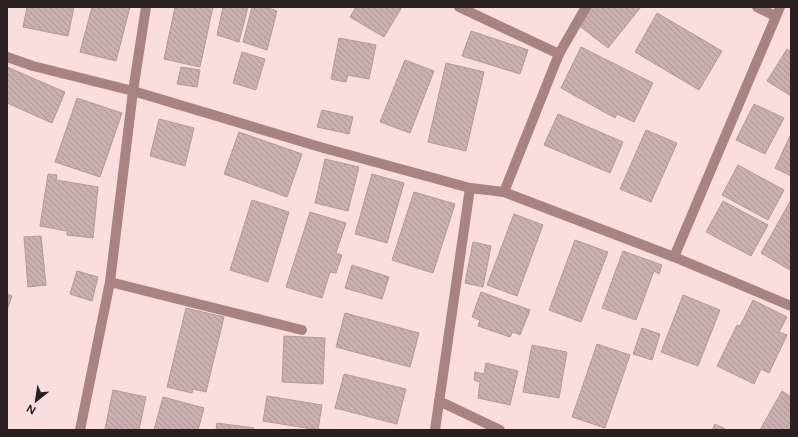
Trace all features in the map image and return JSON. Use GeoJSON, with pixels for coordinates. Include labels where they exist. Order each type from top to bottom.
{"type":"FeatureCollection","features":[{"type":"Feature","properties":{"kind":"street"},"geometry":{"type":"LineString","coordinates":[[80,430],[110,282],[132,91],[146,7]]}},
{"type":"Feature","properties":{"kind":"street"},"geometry":{"type":"LineString","coordinates":[[459,7],[559,54]]}},
{"type":"Feature","properties":{"kind":"street"},"geometry":{"type":"LineString","coordinates":[[504,192],[559,54],[586,7]]}},
{"type":"Feature","properties":{"kind":"street"},"geometry":{"type":"LineString","coordinates":[[674,257],[778,11],[758,7]]}},
{"type":"Feature","properties":{"kind":"street"},"geometry":{"type":"LineString","coordinates":[[7,57],[33,66],[132,91],[320,147],[470,188],[504,192],[674,257],[791,306]]}},
{"type":"Feature","properties":{"kind":"street"},"geometry":{"type":"LineString","coordinates":[[435,430],[470,188]]}},
{"type":"Feature","properties":{"kind":"street"},"geometry":{"type":"LineString","coordinates":[[110,282],[302,330]]}},
{"type":"Feature","properties":{"kind":"street"},"geometry":{"type":"LineString","coordinates":[[439,401],[500,430]]}},
{"type":"Feature","properties":{"kind":"building"},"geometry":{"type":"Polygon","coordinates":[[[27,7],[74,7],[68,36],[23,27],[27,7]]]}},
{"type":"Feature","properties":{"kind":"building"},"geometry":{"type":"Polygon","coordinates":[[[92,7],[130,7],[116,61],[80,52],[92,7]]]}},
{"type":"Feature","properties":{"kind":"building"},"geometry":{"type":"Polygon","coordinates":[[[175,7],[213,7],[200,67],[164,59],[175,7]]]}},
{"type":"Feature","properties":{"kind":"building"},"geometry":{"type":"Polygon","coordinates":[[[223,7],[248,7],[239,42],[217,35],[223,7]]]}},
{"type":"Feature","properties":{"kind":"building"},"geometry":{"type":"Polygon","coordinates":[[[252,7],[265,7],[277,11],[267,50],[243,42],[252,7]]]}},
{"type":"Feature","properties":{"kind":"building"},"geometry":{"type":"Polygon","coordinates":[[[356,7],[402,7],[384,37],[350,17],[356,7]]]}},
{"type":"Feature","properties":{"kind":"building"},"geometry":{"type":"Polygon","coordinates":[[[590,7],[641,7],[608,48],[577,24],[590,7]]]}},
{"type":"Feature","properties":{"kind":"building"},"geometry":{"type":"Polygon","coordinates":[[[657,13],[722,51],[699,90],[635,52],[657,13]]]}},
{"type":"Feature","properties":{"kind":"building"},"geometry":{"type":"Polygon","coordinates":[[[471,31],[528,50],[520,74],[462,56],[471,31]]]}},
{"type":"Feature","properties":{"kind":"building"},"geometry":{"type":"Polygon","coordinates":[[[339,38],[376,45],[369,79],[348,75],[346,82],[331,79],[339,38]]]}},
{"type":"Feature","properties":{"kind":"building"},"geometry":{"type":"Polygon","coordinates":[[[581,47],[653,83],[634,122],[617,114],[615,118],[561,88],[581,47]]]}},
{"type":"Feature","properties":{"kind":"building"},"geometry":{"type":"Polygon","coordinates":[[[787,49],[791,52],[791,96],[767,81],[787,49]]]}},
{"type":"Feature","properties":{"kind":"building"},"geometry":{"type":"Polygon","coordinates":[[[242,52],[265,59],[256,90],[233,83],[242,52]]]}},
{"type":"Feature","properties":{"kind":"building"},"geometry":{"type":"Polygon","coordinates":[[[405,60],[434,71],[410,133],[380,122],[405,60]]]}},
{"type":"Feature","properties":{"kind":"building"},"geometry":{"type":"Polygon","coordinates":[[[446,63],[484,72],[466,151],[428,142],[446,63]]]}},
{"type":"Feature","properties":{"kind":"building"},"geometry":{"type":"Polygon","coordinates":[[[7,67],[65,92],[52,123],[7,103],[7,67]]]}},
{"type":"Feature","properties":{"kind":"building"},"geometry":{"type":"Polygon","coordinates":[[[181,67],[200,70],[197,87],[177,84],[181,67]]]}},
{"type":"Feature","properties":{"kind":"building"},"geometry":{"type":"Polygon","coordinates":[[[77,98],[122,113],[100,177],[55,162],[77,98]]]}},
{"type":"Feature","properties":{"kind":"building"},"geometry":{"type":"Polygon","coordinates":[[[754,104],[784,118],[765,154],[736,140],[754,104]]]}},
{"type":"Feature","properties":{"kind":"building"},"geometry":{"type":"Polygon","coordinates":[[[322,110],[353,117],[349,134],[317,127],[322,110]]]}},
{"type":"Feature","properties":{"kind":"building"},"geometry":{"type":"Polygon","coordinates":[[[558,114],[623,142],[610,173],[544,145],[558,114]]]}},
{"type":"Feature","properties":{"kind":"building"},"geometry":{"type":"Polygon","coordinates":[[[159,119],[194,128],[185,166],[150,156],[159,119]]]}},
{"type":"Feature","properties":{"kind":"building"},"geometry":{"type":"Polygon","coordinates":[[[646,130],[677,143],[651,202],[620,189],[646,130]]]}},
{"type":"Feature","properties":{"kind":"building"},"geometry":{"type":"Polygon","coordinates":[[[239,132],[302,154],[287,197],[224,174],[239,132]]]}},
{"type":"Feature","properties":{"kind":"building"},"geometry":{"type":"Polygon","coordinates":[[[791,134],[791,176],[775,168],[791,134]]]}},
{"type":"Feature","properties":{"kind":"building"},"geometry":{"type":"Polygon","coordinates":[[[325,159],[359,167],[348,211],[315,203],[325,159]]]}},
{"type":"Feature","properties":{"kind":"building"},"geometry":{"type":"Polygon","coordinates":[[[738,165],[784,190],[768,220],[722,195],[738,165]]]}},
{"type":"Feature","properties":{"kind":"building"},"geometry":{"type":"Polygon","coordinates":[[[48,174],[57,175],[56,180],[98,187],[93,238],[67,235],[67,231],[40,226],[48,174]]]}},
{"type":"Feature","properties":{"kind":"building"},"geometry":{"type":"Polygon","coordinates":[[[372,174],[404,183],[387,243],[355,234],[372,174]]]}},
{"type":"Feature","properties":{"kind":"building"},"geometry":{"type":"Polygon","coordinates":[[[414,192],[455,204],[433,273],[392,260],[414,192]]]}},
{"type":"Feature","properties":{"kind":"building"},"geometry":{"type":"Polygon","coordinates":[[[252,200],[289,212],[268,282],[230,270],[252,200]]]}},
{"type":"Feature","properties":{"kind":"building"},"geometry":{"type":"Polygon","coordinates":[[[791,200],[791,269],[790,270],[761,253],[791,200]]]}},
{"type":"Feature","properties":{"kind":"building"},"geometry":{"type":"Polygon","coordinates":[[[723,201],[768,225],[751,256],[706,232],[723,201]]]}},
{"type":"Feature","properties":{"kind":"building"},"geometry":{"type":"Polygon","coordinates":[[[310,212],[346,223],[336,253],[342,255],[336,273],[330,272],[322,298],[286,287],[310,212]]]}},
{"type":"Feature","properties":{"kind":"building"},"geometry":{"type":"Polygon","coordinates":[[[514,214],[543,225],[517,296],[487,285],[514,214]]]}},
{"type":"Feature","properties":{"kind":"building"},"geometry":{"type":"Polygon","coordinates":[[[41,236],[46,285],[28,287],[24,237],[41,236]]]}},
{"type":"Feature","properties":{"kind":"building"},"geometry":{"type":"Polygon","coordinates":[[[575,240],[608,252],[581,322],[549,310],[575,240]]]}},
{"type":"Feature","properties":{"kind":"building"},"geometry":{"type":"Polygon","coordinates":[[[473,242],[491,246],[483,287],[465,283],[473,242]]]}},
{"type":"Feature","properties":{"kind":"building"},"geometry":{"type":"Polygon","coordinates":[[[623,251],[662,265],[659,274],[654,271],[636,320],[602,308],[623,251]]]}},
{"type":"Feature","properties":{"kind":"building"},"geometry":{"type":"Polygon","coordinates":[[[352,265],[389,277],[382,299],[345,288],[352,265]]]}},
{"type":"Feature","properties":{"kind":"building"},"geometry":{"type":"Polygon","coordinates":[[[77,271],[98,277],[92,301],[70,294],[77,271]]]}},
{"type":"Feature","properties":{"kind":"building"},"geometry":{"type":"Polygon","coordinates":[[[481,292],[530,310],[520,335],[513,332],[510,337],[478,326],[480,320],[472,317],[481,292]]]}},
{"type":"Feature","properties":{"kind":"building"},"geometry":{"type":"Polygon","coordinates":[[[7,294],[12,296],[7,310],[7,294]]]}},
{"type":"Feature","properties":{"kind":"building"},"geometry":{"type":"Polygon","coordinates":[[[683,295],[720,310],[698,366],[661,352],[683,295]]]}},
{"type":"Feature","properties":{"kind":"building"},"geometry":{"type":"Polygon","coordinates":[[[753,300],[787,317],[779,332],[787,335],[769,373],[761,369],[754,384],[717,366],[737,325],[740,326],[753,300]]]}},
{"type":"Feature","properties":{"kind":"building"},"geometry":{"type":"Polygon","coordinates":[[[186,308],[224,317],[206,392],[193,389],[192,393],[167,387],[186,308]]]}},
{"type":"Feature","properties":{"kind":"building"},"geometry":{"type":"Polygon","coordinates":[[[345,313],[419,333],[410,367],[336,347],[345,313]]]}},
{"type":"Feature","properties":{"kind":"building"},"geometry":{"type":"Polygon","coordinates":[[[642,328],[660,334],[652,360],[633,354],[642,328]]]}},
{"type":"Feature","properties":{"kind":"building"},"geometry":{"type":"Polygon","coordinates":[[[284,336],[325,338],[323,384],[282,382],[284,336]]]}},
{"type":"Feature","properties":{"kind":"building"},"geometry":{"type":"Polygon","coordinates":[[[597,344],[630,355],[605,428],[572,417],[597,344]]]}},
{"type":"Feature","properties":{"kind":"building"},"geometry":{"type":"Polygon","coordinates":[[[532,345],[567,352],[559,398],[523,392],[532,345]]]}},
{"type":"Feature","properties":{"kind":"building"},"geometry":{"type":"Polygon","coordinates":[[[486,363],[518,371],[510,405],[478,398],[480,382],[474,380],[475,372],[484,374],[486,363]]]}},
{"type":"Feature","properties":{"kind":"building"},"geometry":{"type":"Polygon","coordinates":[[[344,374],[406,389],[397,424],[335,408],[344,374]]]}},
{"type":"Feature","properties":{"kind":"building"},"geometry":{"type":"Polygon","coordinates":[[[113,390],[146,397],[139,430],[105,429],[113,390]]]}},
{"type":"Feature","properties":{"kind":"building"},"geometry":{"type":"Polygon","coordinates":[[[782,391],[791,397],[791,430],[760,430],[782,391]]]}},
{"type":"Feature","properties":{"kind":"building"},"geometry":{"type":"Polygon","coordinates":[[[267,396],[322,405],[318,430],[263,421],[267,396]]]}},
{"type":"Feature","properties":{"kind":"building"},"geometry":{"type":"Polygon","coordinates":[[[163,397],[204,408],[198,430],[154,430],[163,397]]]}},
{"type":"Feature","properties":{"kind":"building"},"geometry":{"type":"Polygon","coordinates":[[[217,423],[254,428],[253,430],[216,430],[217,423]]]}},
{"type":"Feature","properties":{"kind":"building"},"geometry":{"type":"Polygon","coordinates":[[[715,424],[727,430],[712,430],[715,424]]]}}]}
